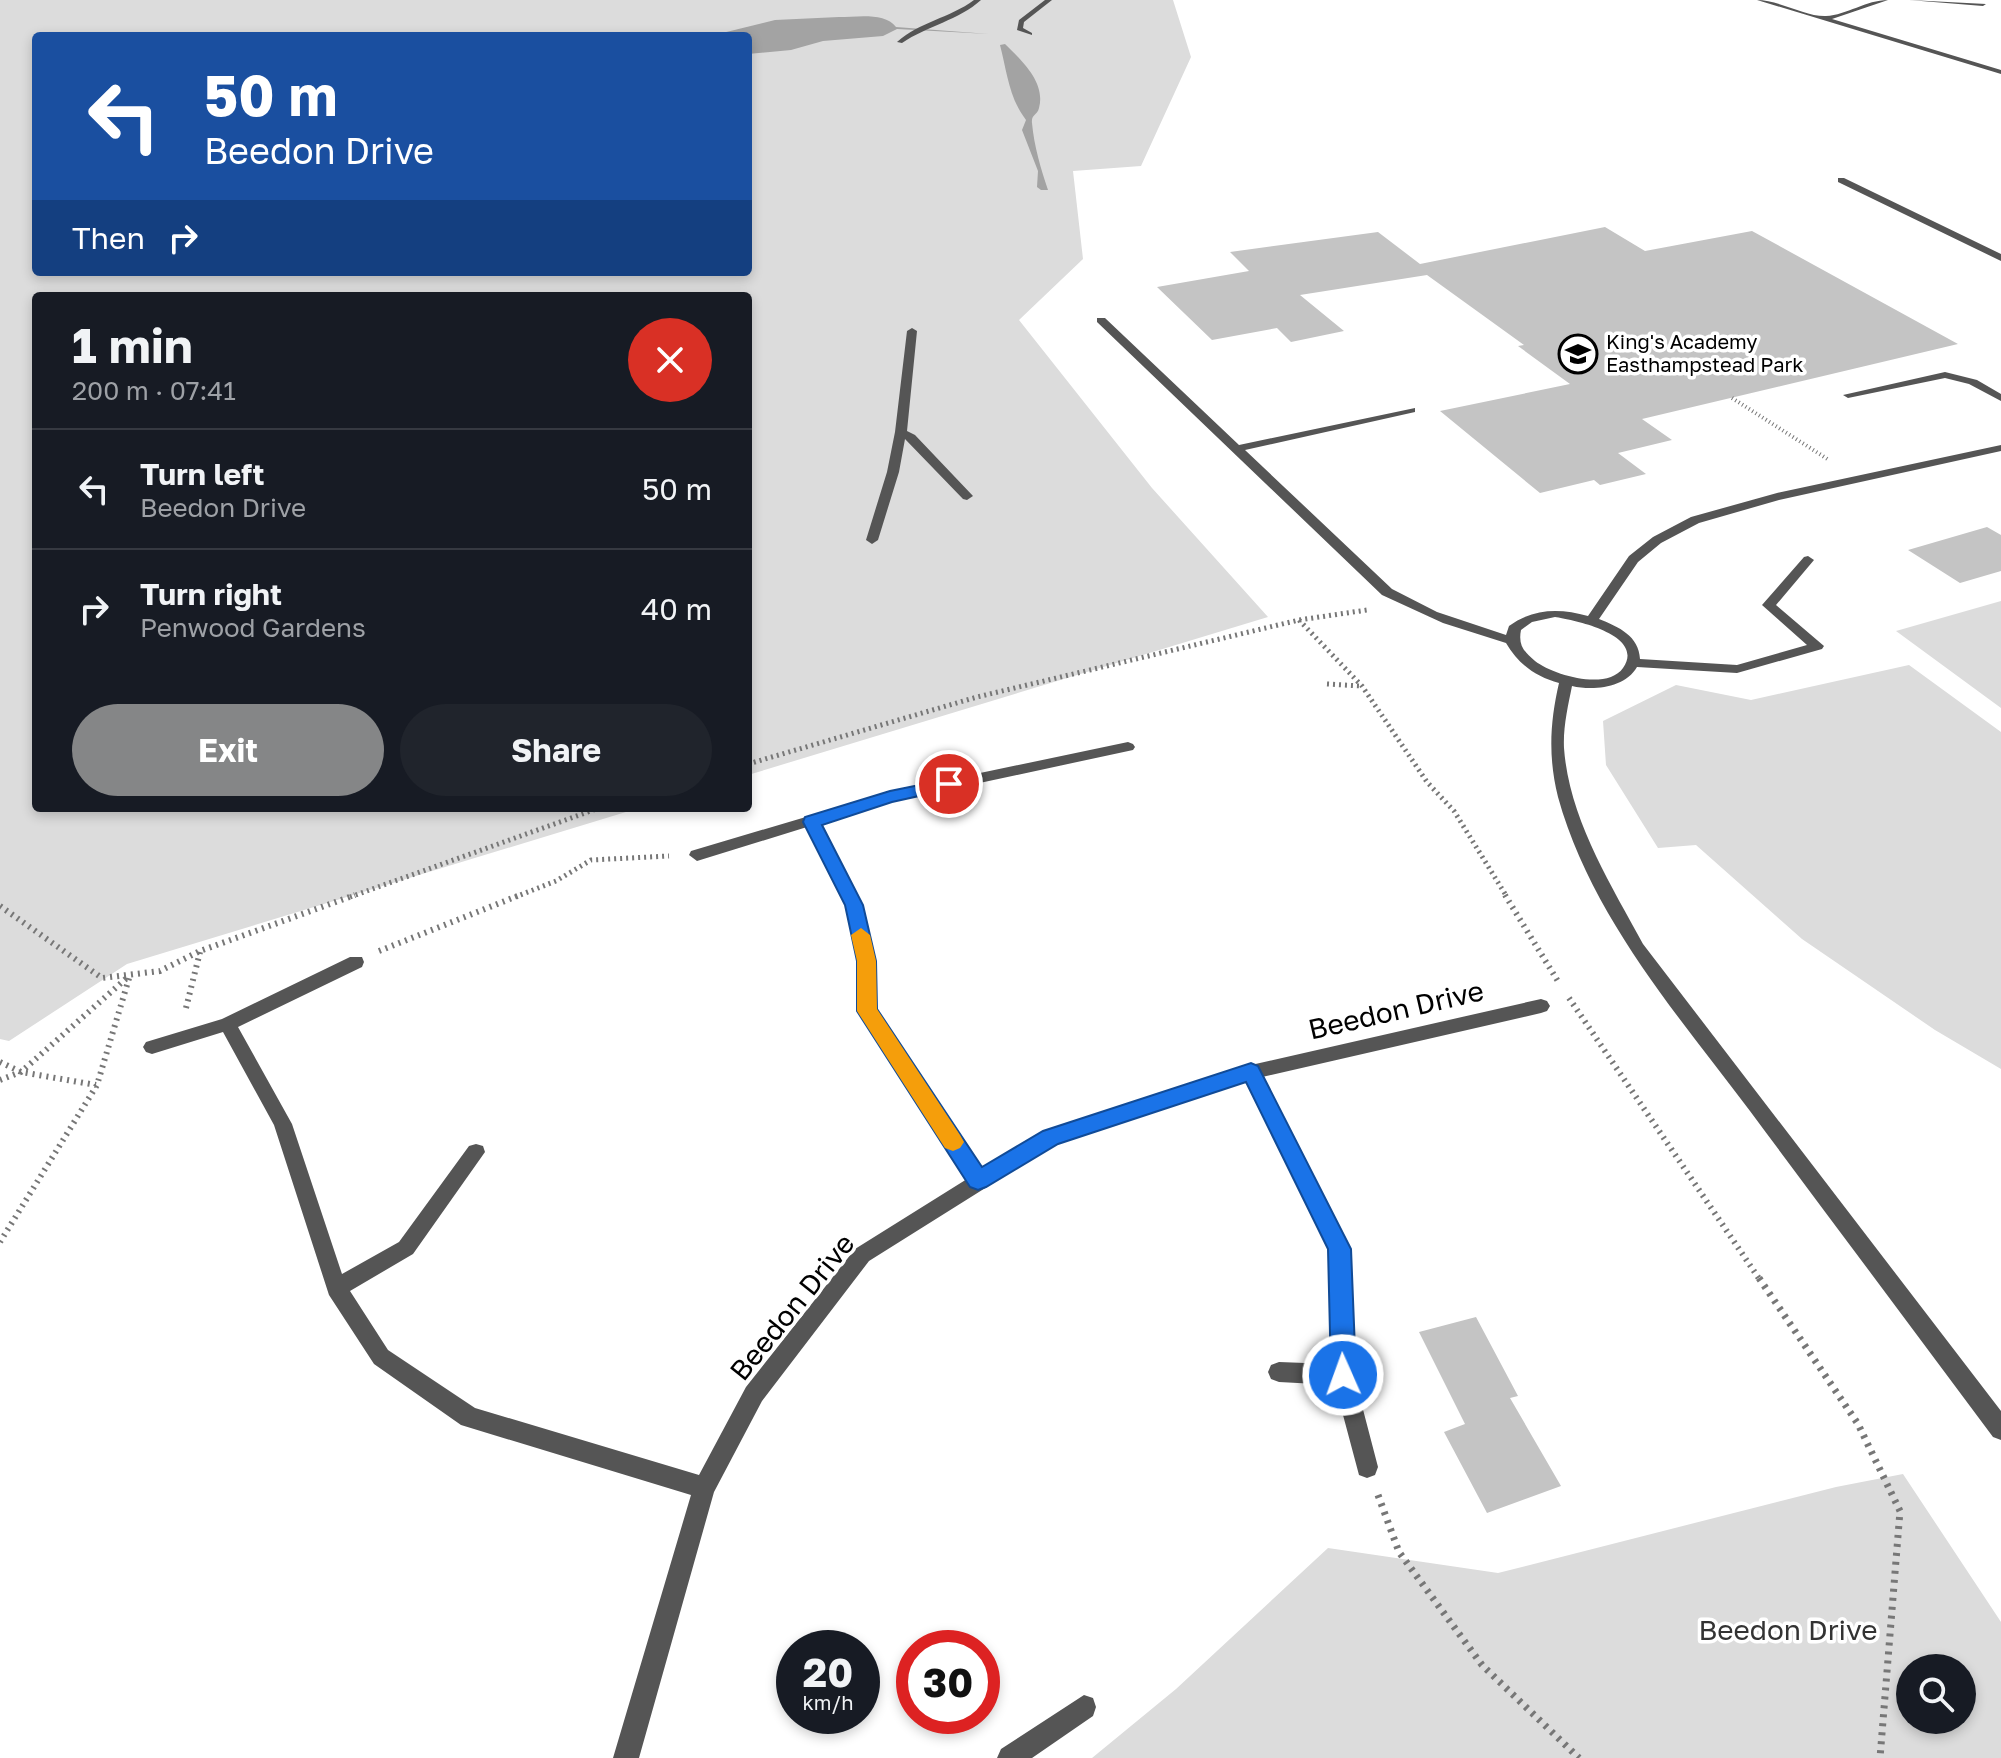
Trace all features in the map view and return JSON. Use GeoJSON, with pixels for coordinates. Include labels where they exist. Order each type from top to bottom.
{"type":"FeatureCollection","features":[{"type":"Feature","properties":{"kind":"street"},"geometry":{"type":"LineString","coordinates":[[900,42],[918,29],[965,10],[978,0]]}},
{"type":"Feature","properties":{"kind":"street"},"geometry":{"type":"LineString","coordinates":[[1030,34],[1019,29],[1021,21],[1049,0]]}},
{"type":"Feature","properties":{"kind":"street"},"geometry":{"type":"LineString","coordinates":[[1760,0],[2001,72]]}},
{"type":"Feature","properties":{"kind":"street"},"geometry":{"type":"LineString","coordinates":[[1826,19],[1885,0]]}},
{"type":"Feature","properties":{"kind":"street"},"geometry":{"type":"LineString","coordinates":[[1912,0],[1983,4]]}},
{"type":"Feature","properties":{"kind":"street"},"geometry":{"type":"LineString","coordinates":[[1841,180],[2001,258]]}},
{"type":"Feature","properties":{"kind":"street"},"geometry":{"type":"LineString","coordinates":[[1101,320],[1359,568],[1407,604],[1511,640]]}},
{"type":"Feature","properties":{"kind":"street"},"geometry":{"type":"LineString","coordinates":[[872,540],[893,472],[901,432],[912,331]]}},
{"type":"Feature","properties":{"kind":"street"},"geometry":{"type":"LineString","coordinates":[[1848,395],[1945,375],[1973,382],[2001,398]]}},
{"type":"Feature","properties":{"kind":"street"},"geometry":{"type":"LineString","coordinates":[[1236,449],[1411,410]]}},
{"type":"Feature","properties":{"kind":"street"},"geometry":{"type":"LineString","coordinates":[[901,432],[911,437],[967,496]]}},
{"type":"Feature","properties":{"kind":"street"},"geometry":{"type":"LineString","coordinates":[[1593,619],[1633,559],[1669,534],[1709,516],[2001,448]]}},
{"type":"Feature","properties":{"kind":"street"},"geometry":{"type":"LineString","coordinates":[[1633,663],[1737,669],[1817,646],[1769,605],[1808,560]]}},
{"type":"Feature","properties":{"kind":"street"},"geometry":{"type":"LineString","coordinates":[[1543,614],[1575,615],[1593,619],[1624,639],[1632,651],[1633,663],[1627,674],[1611,682],[1592,685],[1566,682],[1541,674],[1525,663],[1515,652],[1511,640],[1515,627],[1526,619],[1543,614]]}},
{"type":"Feature","properties":{"kind":"street"},"geometry":{"type":"LineString","coordinates":[[1566,682],[1559,716],[1557,750],[1563,779],[1598,876],[1637,948],[2001,1429]]}},
{"type":"Feature","properties":{"kind":"street"},"geometry":{"type":"LineString","coordinates":[[697,855],[890,797],[1128,747]]}},
{"type":"Feature","properties":{"kind":"street"},"geometry":{"type":"LineString","coordinates":[[812,822],[854,905],[866,961],[867,1011],[978,1180]]}},
{"type":"Feature","properties":{"kind":"street"},"geometry":{"type":"LineString","coordinates":[[152,1047],[227,1024],[356,962]]}},
{"type":"Feature","properties":{"kind":"street","name":"Beedon Drive"},"geometry":{"type":"LineString","coordinates":[[626,1758],[704,1488],[754,1394],[862,1255],[1051,1137],[1251,1072],[1541,1006]]}},
{"type":"Feature","properties":{"kind":"street"},"geometry":{"type":"LineString","coordinates":[[227,1024],[283,1124],[336,1288],[381,1357],[469,1417],[704,1488]]}},
{"type":"Feature","properties":{"kind":"street"},"geometry":{"type":"LineString","coordinates":[[1251,1072],[1340,1249],[1343,1375],[1367,1467]]}},
{"type":"Feature","properties":{"kind":"street"},"geometry":{"type":"LineString","coordinates":[[336,1288],[406,1248],[476,1152]]}},
{"type":"Feature","properties":{"kind":"street"},"geometry":{"type":"LineString","coordinates":[[1279,1372],[1343,1375]]}},
{"type":"Feature","properties":{"kind":"street"},"geometry":{"type":"LineString","coordinates":[[1010,1758],[1084,1707]]}},
{"type":"Feature","properties":{"kind":"path"},"geometry":{"type":"LineString","coordinates":[[1732,398],[1858,479]]}},
{"type":"Feature","properties":{"kind":"path"},"geometry":{"type":"LineString","coordinates":[[752,763],[977,697],[1299,620],[1407,604]]}},
{"type":"Feature","properties":{"kind":"path"},"geometry":{"type":"LineString","coordinates":[[1299,620],[1362,686],[1427,782],[1454,811],[1537,950],[1858,1424],[1900,1511],[1880,1758]]}},
{"type":"Feature","properties":{"kind":"path"},"geometry":{"type":"LineString","coordinates":[[1327,684],[1362,686]]}},
{"type":"Feature","properties":{"kind":"path"},"geometry":{"type":"LineString","coordinates":[[0,906],[102,978],[160,971],[200,951],[588,812]]}},
{"type":"Feature","properties":{"kind":"path"},"geometry":{"type":"LineString","coordinates":[[356,962],[403,939],[556,881],[591,860],[697,855]]}},
{"type":"Feature","properties":{"kind":"path"},"geometry":{"type":"LineString","coordinates":[[179,1039],[200,951]]}},
{"type":"Feature","properties":{"kind":"path"},"geometry":{"type":"LineString","coordinates":[[0,1080],[21,1072],[130,975]]}},
{"type":"Feature","properties":{"kind":"path"},"geometry":{"type":"LineString","coordinates":[[0,1242],[97,1085],[130,975]]}},
{"type":"Feature","properties":{"kind":"path"},"geometry":{"type":"LineString","coordinates":[[0,1062],[21,1072],[97,1085]]}},
{"type":"Feature","properties":{"kind":"path"},"geometry":{"type":"LineString","coordinates":[[1367,1467],[1399,1552],[1482,1665],[1579,1758]]}},
{"type":"Feature","properties":{"kind":"green space"},"geometry":{"type":"Polygon","coordinates":[[[0,0],[1173,0],[1191,57],[1141,166],[1073,171],[1083,259],[1019,320],[1152,488],[1268,617],[752,774],[752,292],[32,292],[32,812],[626,812],[127,964],[9,1041],[0,1039],[0,0]]]}},
{"type":"Feature","properties":{"kind":"green space"},"geometry":{"type":"Polygon","coordinates":[[[2001,601],[2001,708],[1896,631],[2001,601]]]}},
{"type":"Feature","properties":{"kind":"green space"},"geometry":{"type":"Polygon","coordinates":[[[1909,665],[2001,732],[2001,1069],[1935,1030],[1802,939],[1696,845],[1658,848],[1606,765],[1603,721],[1676,685],[1751,700],[1909,665]]]}},
{"type":"Feature","properties":{"kind":"green space","name":"Beedon Drive"},"geometry":{"type":"Polygon","coordinates":[[[1903,1474],[2001,1622],[2001,1758],[1092,1758],[1176,1689],[1328,1548],[1498,1573],[1836,1487],[1903,1474]]]}},
{"type":"Feature","properties":{"kind":"shaded area"},"geometry":{"type":"Polygon","coordinates":[[[878,17],[896,27],[989,34],[897,29],[883,36],[823,41],[791,50],[752,54],[752,32],[726,32],[775,20],[878,17]]]}},
{"type":"Feature","properties":{"kind":"shaded area"},"geometry":{"type":"Polygon","coordinates":[[[1005,44],[1031,72],[1039,89],[1039,108],[1032,123],[1048,190],[1037,187],[1038,171],[1022,130],[1026,120],[1012,94],[1000,45],[1005,44]]]}},
{"type":"Feature","properties":{"kind":"building"},"geometry":{"type":"Polygon","coordinates":[[[1605,227],[1645,251],[1752,231],[1958,344],[1642,419],[1672,440],[1618,453],[1646,474],[1600,485],[1594,480],[1540,493],[1440,411],[1570,384],[1518,346],[1524,345],[1427,275],[1300,295],[1344,331],[1291,342],[1277,328],[1212,340],[1157,287],[1249,271],[1230,252],[1378,232],[1420,264],[1605,227]]]}},
{"type":"Feature","properties":{"kind":"building"},"geometry":{"type":"Polygon","coordinates":[[[1987,527],[2001,535],[2001,571],[1960,583],[1908,550],[1987,527]]]}},
{"type":"Feature","properties":{"kind":"building"},"geometry":{"type":"Polygon","coordinates":[[[1476,1317],[1518,1396],[1510,1398],[1561,1486],[1487,1513],[1444,1432],[1465,1424],[1419,1332],[1476,1317]]]}},
{"type":"Feature","properties":{"kind":"slow traffic"},"geometry":{"type":"LineString","coordinates":[[861,935],[866,961],[867,1011],[953,1142]]}},
{"type":"Feature","properties":{"kind":"place","name":"King's Academy Easthampstead Park"},"geometry":{"type":"Point","coordinates":[1578,354]}},
{"type":"Feature","properties":{"kind":"route"},"geometry":{"type":"LineString","coordinates":[[949,784],[890,797],[812,822],[854,905],[866,961],[867,1011],[978,1180],[1051,1137],[1251,1072],[1340,1249],[1343,1375]]}}]}
